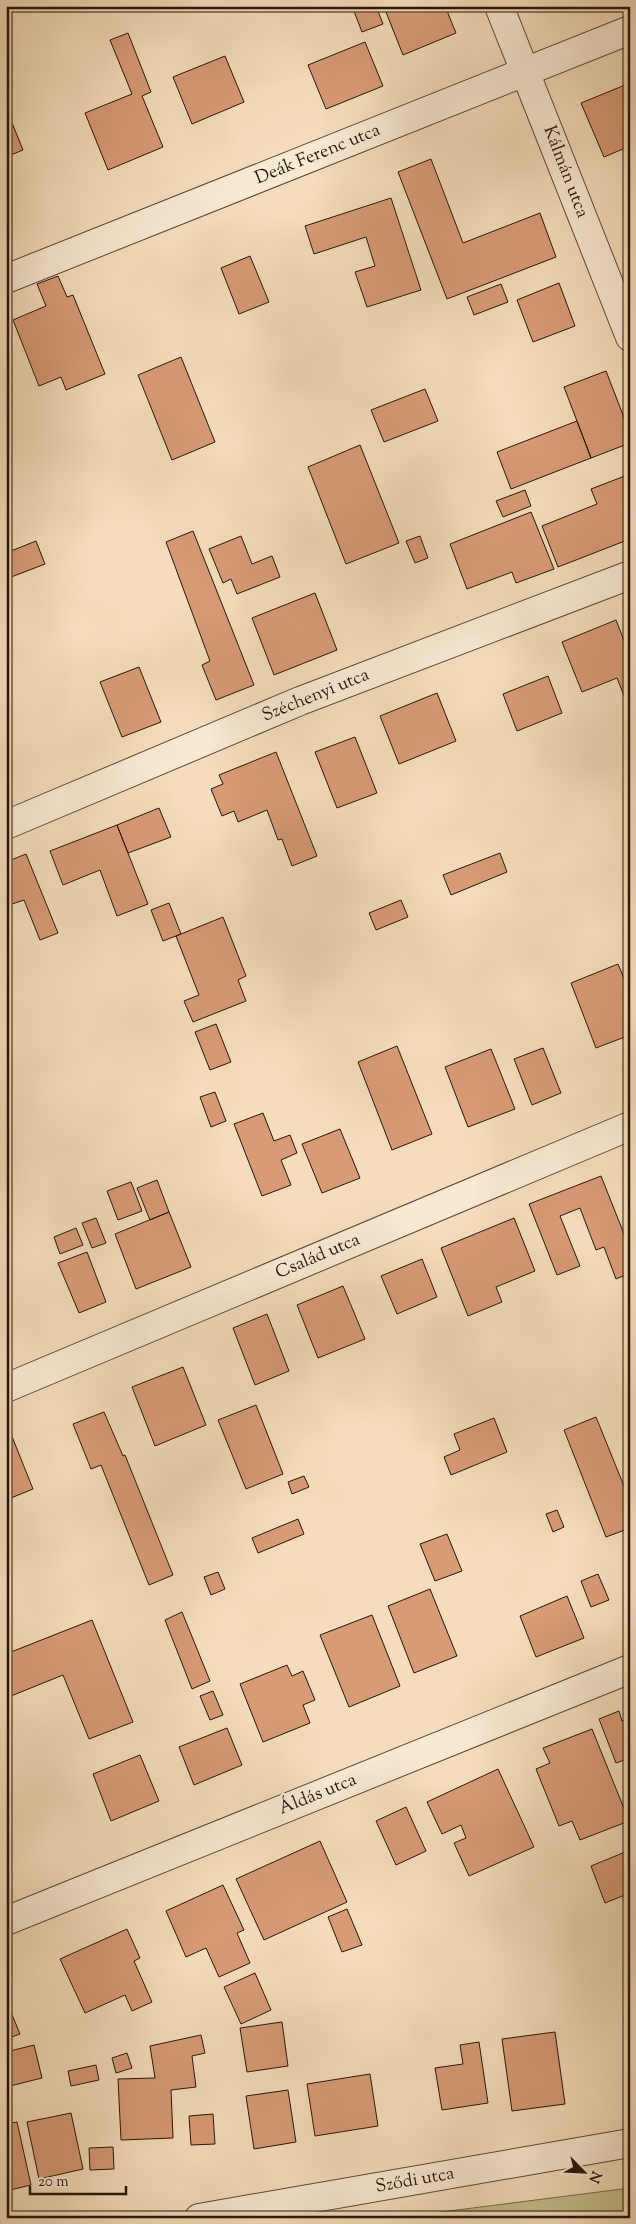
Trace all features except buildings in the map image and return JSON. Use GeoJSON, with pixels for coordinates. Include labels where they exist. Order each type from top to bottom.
{"type":"FeatureCollection","features":[{"type":"Feature","properties":{"kind":"street","name":"Kálmán utca"},"geometry":{"type":"LineString","coordinates":[[499,6],[630,337]]}},
{"type":"Feature","properties":{"kind":"street","name":"Deák Ferenc utca"},"geometry":{"type":"LineString","coordinates":[[6,280],[630,30]]}},
{"type":"Feature","properties":{"kind":"street","name":"Széchenyi utca"},"geometry":{"type":"LineString","coordinates":[[6,825],[300,701],[630,575]]}},
{"type":"Feature","properties":{"kind":"street","name":"Család utca"},"geometry":{"type":"LineString","coordinates":[[6,1388],[630,1126]]}},
{"type":"Feature","properties":{"kind":"street","name":"Áldás utca"},"geometry":{"type":"LineString","coordinates":[[6,1920],[630,1669]]}},
{"type":"Feature","properties":{"kind":"street","name":"Sződi utca"},"geometry":{"type":"LineString","coordinates":[[199,2218],[630,2143]]}},
{"type":"Feature","properties":{"kind":"shaded area"},"geometry":{"type":"Polygon","coordinates":[[[630,2188],[630,2218],[394,2218],[630,2188]]]}}]}
